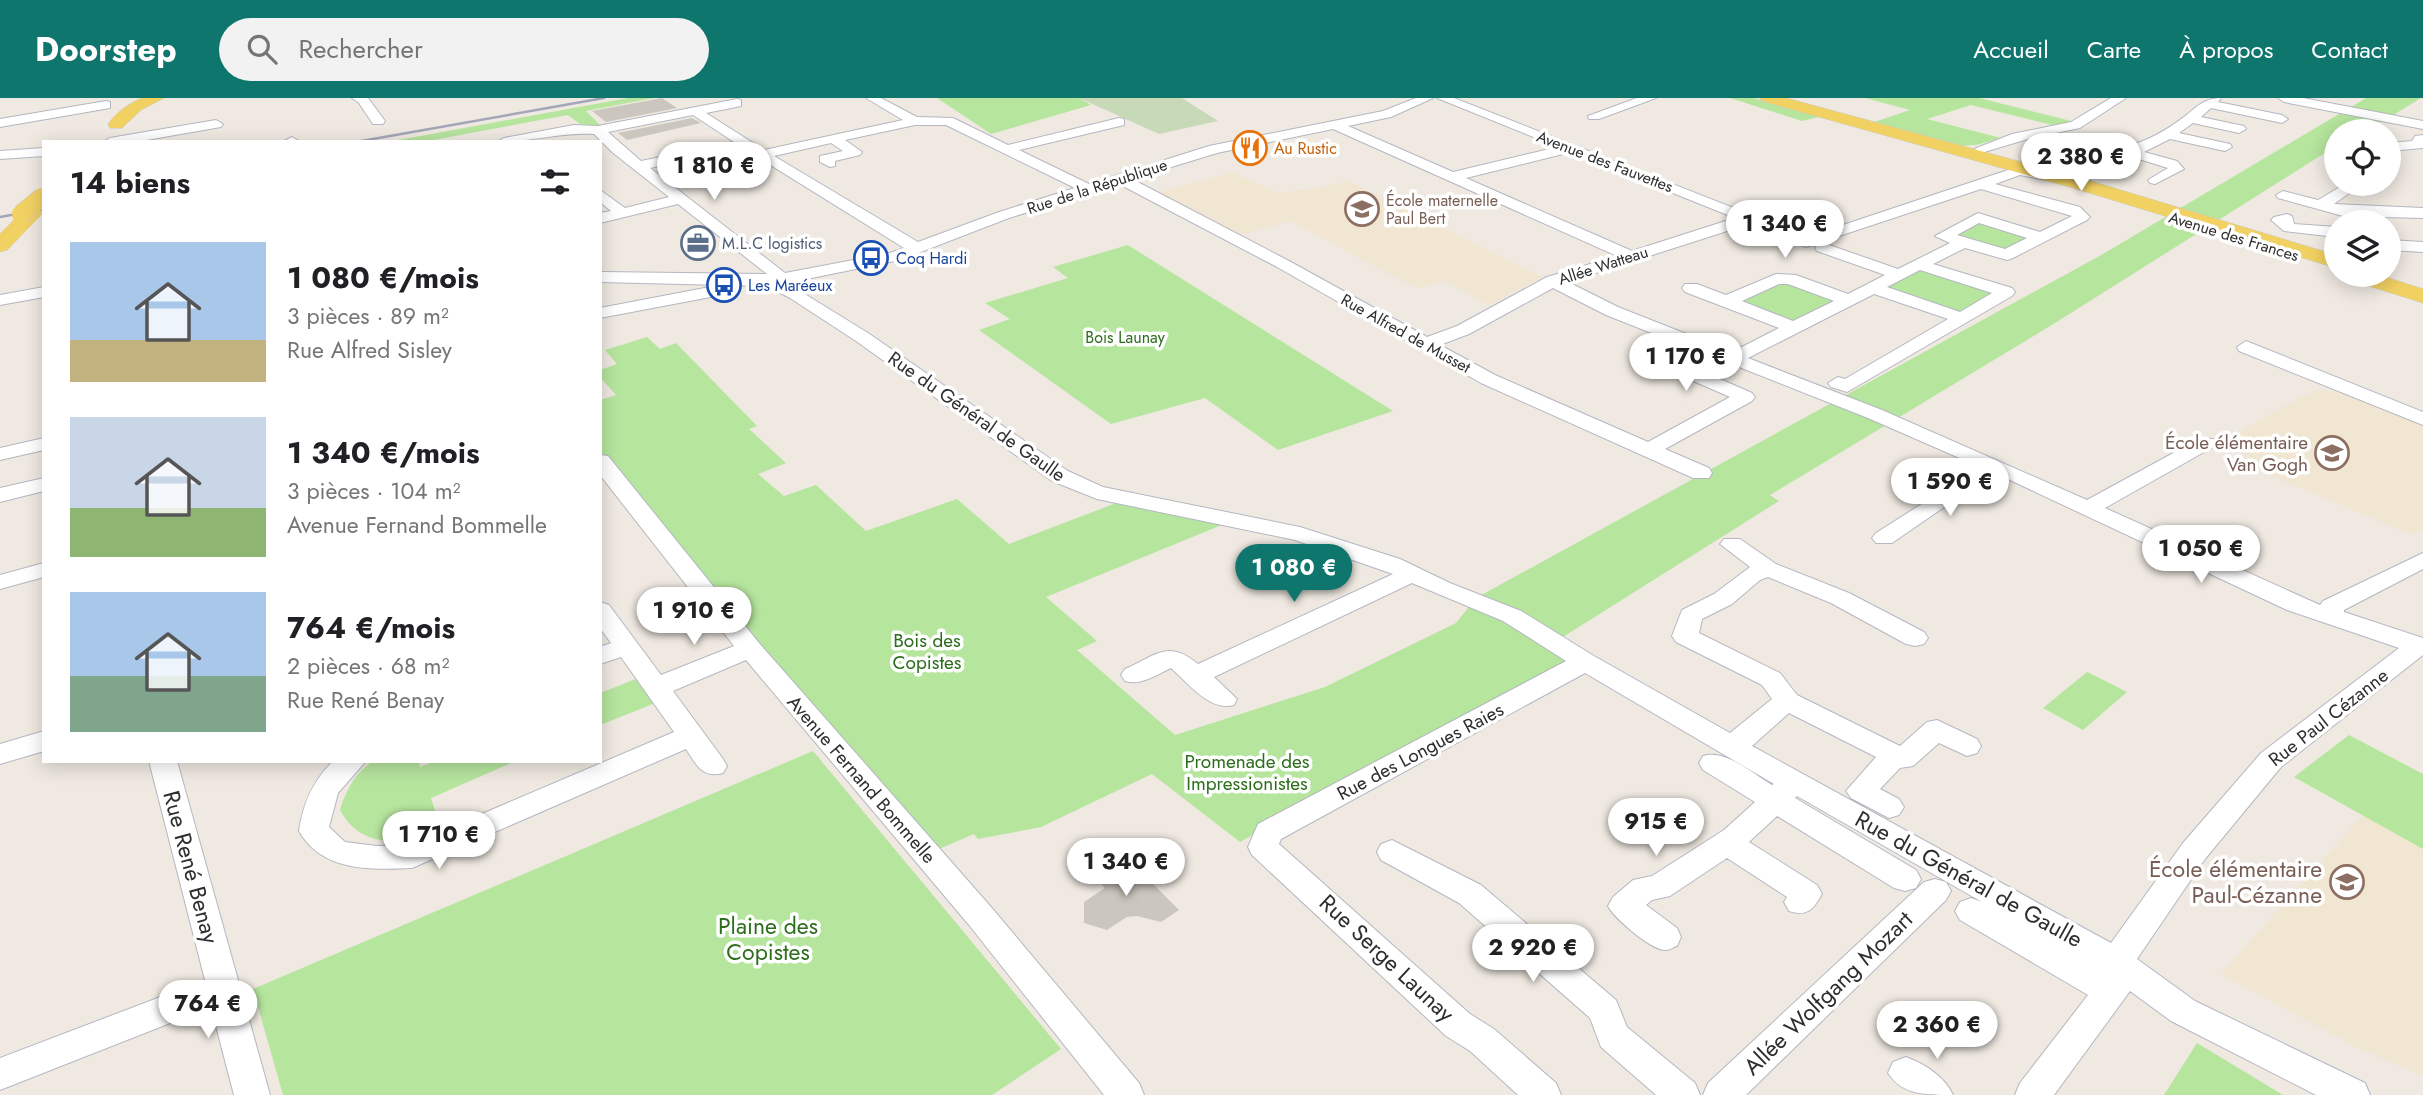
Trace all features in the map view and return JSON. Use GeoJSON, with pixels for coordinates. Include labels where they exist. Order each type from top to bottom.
{"type":"FeatureCollection","features":[{"type":"Feature","properties":{"kind":"main road","name":"Avenue des Frances"},"geometry":{"type":"LineString","coordinates":[[1768,98],[1970,153],[2324,264]]}},
{"type":"Feature","properties":{"kind":"main road"},"geometry":{"type":"LineString","coordinates":[[113,115],[148,99]]}},
{"type":"Feature","properties":{"kind":"main road","name":"Avenue des Frances"},"geometry":{"type":"LineString","coordinates":[[2018,168],[2086,185],[2324,258]]}},
{"type":"Feature","properties":{"kind":"main road"},"geometry":{"type":"LineString","coordinates":[[0,233],[37,205]]}},
{"type":"Feature","properties":{"kind":"main road"},"geometry":{"type":"LineString","coordinates":[[0,246],[37,205]]}},
{"type":"Feature","properties":{"kind":"main road"},"geometry":{"type":"LineString","coordinates":[[2401,285],[2423,293]]}},
{"type":"Feature","properties":{"kind":"main road"},"geometry":{"type":"LineString","coordinates":[[2401,287],[2423,293]]}},
{"type":"Feature","properties":{"kind":"street"},"geometry":{"type":"LineString","coordinates":[[358,98],[363,100],[378,121]]}},
{"type":"Feature","properties":{"kind":"street"},"geometry":{"type":"LineString","coordinates":[[872,98],[915,121]]}},
{"type":"Feature","properties":{"kind":"street","name":"Rue de la République"},"geometry":{"type":"LineString","coordinates":[[770,281],[868,263],[918,249],[1004,215],[1237,143],[1399,111],[1427,98]]}},
{"type":"Feature","properties":{"kind":"street","name":"Avenue des Fauvettes"},"geometry":{"type":"LineString","coordinates":[[1443,98],[1806,243],[1980,184]]}},
{"type":"Feature","properties":{"kind":"street"},"geometry":{"type":"LineString","coordinates":[[1594,116],[1650,98]]}},
{"type":"Feature","properties":{"kind":"street"},"geometry":{"type":"LineString","coordinates":[[1970,153],[2032,134],[2075,125],[2120,98]]}},
{"type":"Feature","properties":{"kind":"street"},"geometry":{"type":"LineString","coordinates":[[2284,98],[2423,125]]}},
{"type":"Feature","properties":{"kind":"street"},"geometry":{"type":"LineString","coordinates":[[2130,152],[2192,119],[2212,101],[2282,119]]}},
{"type":"Feature","properties":{"kind":"street"},"geometry":{"type":"LineString","coordinates":[[560,140],[737,103]]}},
{"type":"Feature","properties":{"kind":"street"},"geometry":{"type":"LineString","coordinates":[[2405,108],[2423,111]]}},
{"type":"Feature","properties":{"kind":"street"},"geometry":{"type":"LineString","coordinates":[[0,123],[76,110],[216,124]]}},
{"type":"Feature","properties":{"kind":"street"},"geometry":{"type":"LineString","coordinates":[[695,111],[812,187],[918,249]]}},
{"type":"Feature","properties":{"kind":"street"},"geometry":{"type":"LineString","coordinates":[[2192,119],[2239,129]]}},
{"type":"Feature","properties":{"kind":"street"},"geometry":{"type":"LineString","coordinates":[[763,155],[832,136],[915,121],[952,122],[1088,189]]}},
{"type":"Feature","properties":{"kind":"street"},"geometry":{"type":"LineString","coordinates":[[1007,149],[1119,122]]}},
{"type":"Feature","properties":{"kind":"street"},"geometry":{"type":"LineString","coordinates":[[1335,125],[1631,256]]}},
{"type":"Feature","properties":{"kind":"street"},"geometry":{"type":"LineString","coordinates":[[515,140],[579,128],[599,130],[639,166],[777,274],[770,281]]}},
{"type":"Feature","properties":{"kind":"street"},"geometry":{"type":"LineString","coordinates":[[2032,134],[2102,152],[2130,152],[2172,164],[2177,169],[2155,180]]}},
{"type":"Feature","properties":{"kind":"street"},"geometry":{"type":"LineString","coordinates":[[2166,134],[2225,147]]}},
{"type":"Feature","properties":{"kind":"street"},"geometry":{"type":"LineString","coordinates":[[830,163],[825,159],[855,152],[832,136]]}},
{"type":"Feature","properties":{"kind":"street"},"geometry":{"type":"LineString","coordinates":[[2401,146],[2418,145],[2420,139],[2423,139]]}},
{"type":"Feature","properties":{"kind":"street"},"geometry":{"type":"LineString","coordinates":[[639,166],[734,146],[795,186]]}},
{"type":"Feature","properties":{"kind":"street"},"geometry":{"type":"LineString","coordinates":[[602,151],[617,148]]}},
{"type":"Feature","properties":{"kind":"street"},"geometry":{"type":"LineString","coordinates":[[1451,177],[1572,148]]}},
{"type":"Feature","properties":{"kind":"street"},"geometry":{"type":"LineString","coordinates":[[4,156],[42,152]]}},
{"type":"Feature","properties":{"kind":"street"},"geometry":{"type":"LineString","coordinates":[[2076,167],[2102,152]]}},
{"type":"Feature","properties":{"kind":"street"},"geometry":{"type":"LineString","coordinates":[[1980,184],[2018,168]]}},
{"type":"Feature","properties":{"kind":"street","name":"Rue Alfred de Musset"},"geometry":{"type":"LineString","coordinates":[[1119,178],[1283,264],[1488,379],[1701,473]]}},
{"type":"Feature","properties":{"kind":"street"},"geometry":{"type":"LineString","coordinates":[[1980,184],[2075,210],[2082,217],[2007,255],[1943,236],[1978,218],[2040,237]]}},
{"type":"Feature","properties":{"kind":"street"},"geometry":{"type":"LineString","coordinates":[[2283,195],[2343,211],[2423,213]]}},
{"type":"Feature","properties":{"kind":"street"},"geometry":{"type":"LineString","coordinates":[[602,196],[622,213]]}},
{"type":"Feature","properties":{"kind":"street"},"geometry":{"type":"LineString","coordinates":[[2329,196],[2325,201],[2333,210]]}},
{"type":"Feature","properties":{"kind":"street"},"geometry":{"type":"LineString","coordinates":[[602,218],[681,199]]}},
{"type":"Feature","properties":{"kind":"street","name":"Allée Watteau"},"geometry":{"type":"LineString","coordinates":[[1425,344],[1462,330],[1553,281],[1749,219]]}},
{"type":"Feature","properties":{"kind":"street"},"geometry":{"type":"LineString","coordinates":[[2287,219],[2279,220],[2290,228],[2324,231]]}},
{"type":"Feature","properties":{"kind":"street"},"geometry":{"type":"LineString","coordinates":[[1649,450],[1745,397],[1698,376],[1965,242]]}},
{"type":"Feature","properties":{"kind":"street"},"geometry":{"type":"LineString","coordinates":[[2401,246],[2423,247]]}},
{"type":"Feature","properties":{"kind":"street"},"geometry":{"type":"LineString","coordinates":[[1823,248],[1898,274]]}},
{"type":"Feature","properties":{"kind":"street"},"geometry":{"type":"LineString","coordinates":[[2401,260],[2405,263]]}},
{"type":"Feature","properties":{"kind":"street"},"geometry":{"type":"LineString","coordinates":[[1838,383],[1847,386],[2006,292],[1920,265]]}},
{"type":"Feature","properties":{"kind":"street","name":"Rue du Général de Gaulle"},"geometry":{"type":"LineString","coordinates":[[602,277],[770,281],[829,315],[1045,467],[1077,485],[1119,497],[1300,534],[1392,564],[1441,588],[1499,626],[1585,662],[1723,755],[2183,1011],[2352,1095]]}},
{"type":"Feature","properties":{"kind":"street"},"geometry":{"type":"LineString","coordinates":[[1726,302],[1776,279],[1790,279],[1849,300]]}},
{"type":"Feature","properties":{"kind":"street"},"geometry":{"type":"LineString","coordinates":[[1553,281],[1612,311],[1734,357],[1996,466],[2296,605],[2421,646]]}},
{"type":"Feature","properties":{"kind":"street"},"geometry":{"type":"LineString","coordinates":[[1691,288],[1793,327]]}},
{"type":"Feature","properties":{"kind":"street"},"geometry":{"type":"LineString","coordinates":[[1872,288],[1962,318]]}},
{"type":"Feature","properties":{"kind":"street"},"geometry":{"type":"LineString","coordinates":[[602,313],[723,289]]}},
{"type":"Feature","properties":{"kind":"street"},"geometry":{"type":"LineString","coordinates":[[0,300],[42,292]]}},
{"type":"Feature","properties":{"kind":"street"},"geometry":{"type":"LineString","coordinates":[[2246,347],[2423,419]]}},
{"type":"Feature","properties":{"kind":"street"},"geometry":{"type":"LineString","coordinates":[[2088,508],[2206,443]]}},
{"type":"Feature","properties":{"kind":"street"},"geometry":{"type":"LineString","coordinates":[[0,454],[42,444]]}},
{"type":"Feature","properties":{"kind":"street","name":"Avenue Fernand Bommelle"},"geometry":{"type":"LineString","coordinates":[[602,464],[750,649],[980,916],[1126,1095]]}},
{"type":"Feature","properties":{"kind":"street"},"geometry":{"type":"LineString","coordinates":[[1884,538],[1942,498],[1996,466]]}},
{"type":"Feature","properties":{"kind":"street"},"geometry":{"type":"LineString","coordinates":[[0,495],[42,484]]}},
{"type":"Feature","properties":{"kind":"street"},"geometry":{"type":"LineString","coordinates":[[1732,544],[1768,569],[1840,597],[1915,638]]}},
{"type":"Feature","properties":{"kind":"street"},"geometry":{"type":"LineString","coordinates":[[2331,615],[2333,606],[2423,560]]}},
{"type":"Feature","properties":{"kind":"street"},"geometry":{"type":"LineString","coordinates":[[1768,569],[1752,575],[1723,598],[1691,615],[1685,636],[1771,680],[1787,701],[1903,760],[1937,729],[1967,746]]}},
{"type":"Feature","properties":{"kind":"street"},"geometry":{"type":"LineString","coordinates":[[0,582],[42,571]]}},
{"type":"Feature","properties":{"kind":"street"},"geometry":{"type":"LineString","coordinates":[[1196,676],[1412,574]]}},
{"type":"Feature","properties":{"kind":"street"},"geometry":{"type":"LineString","coordinates":[[602,613],[713,766]]}},
{"type":"Feature","properties":{"kind":"street"},"geometry":{"type":"LineString","coordinates":[[602,655],[626,646]]}},
{"type":"Feature","properties":{"kind":"street","name":"Rue Paul Cézanne"},"geometry":{"type":"LineString","coordinates":[[2033,1095],[2117,974],[2194,851],[2271,760],[2421,646]]}},
{"type":"Feature","properties":{"kind":"street"},"geometry":{"type":"LineString","coordinates":[[655,688],[750,649]]}},
{"type":"Feature","properties":{"kind":"street"},"geometry":{"type":"LineString","coordinates":[[1134,675],[1174,657],[1224,699]]}},
{"type":"Feature","properties":{"kind":"street","name":"Rue des Longues Raies"},"geometry":{"type":"LineString","coordinates":[[1263,847],[1269,832],[1585,662]]}},
{"type":"Feature","properties":{"kind":"street"},"geometry":{"type":"LineString","coordinates":[[1723,755],[1787,701]]}},
{"type":"Feature","properties":{"kind":"street"},"geometry":{"type":"LineString","coordinates":[[349,763],[336,773],[316,806],[314,831],[337,852],[377,858],[412,856],[689,736]]}},
{"type":"Feature","properties":{"kind":"street"},"geometry":{"type":"LineString","coordinates":[[0,754],[42,742]]}},
{"type":"Feature","properties":{"kind":"street"},"geometry":{"type":"LineString","coordinates":[[1889,807],[1861,792],[1895,755]]}},
{"type":"Feature","properties":{"kind":"street","name":"Rue René Benay"},"geometry":{"type":"LineString","coordinates":[[164,763],[252,1095]]}},
{"type":"Feature","properties":{"kind":"street"},"geometry":{"type":"LineString","coordinates":[[1665,937],[1624,906],[1644,889],[1659,887],[1727,843],[1784,790]]}},
{"type":"Feature","properties":{"kind":"street","name":"Allée Wolfgang Mozart"},"geometry":{"type":"LineString","coordinates":[[1721,1095],[1920,885],[1784,790]]}},
{"type":"Feature","properties":{"kind":"street"},"geometry":{"type":"LineString","coordinates":[[1727,843],[1807,894],[1800,901]]}},
{"type":"Feature","properties":{"kind":"street","name":"Rue Serge Launay"},"geometry":{"type":"LineString","coordinates":[[1263,847],[1458,1025],[1482,1041],[1543,1095]]}},
{"type":"Feature","properties":{"kind":"street"},"geometry":{"type":"LineString","coordinates":[[1392,852],[1469,894],[1604,1010],[1613,1036],[1682,1095]]}},
{"type":"Feature","properties":{"kind":"street"},"geometry":{"type":"LineString","coordinates":[[1971,911],[2117,974]]}},
{"type":"Feature","properties":{"kind":"street"},"geometry":{"type":"LineString","coordinates":[[0,1074],[222,988]]}},
{"type":"Feature","properties":{"kind":"street"},"geometry":{"type":"LineString","coordinates":[[1906,1073],[1935,1095]]}},
{"type":"Feature","properties":{"kind":"shaded area"},"geometry":{"type":"Polygon","coordinates":[[[1231,172],[1278,193],[1321,188],[1348,181],[1543,277],[1517,291],[1508,292],[1510,295],[1490,306],[1445,281],[1418,289],[1290,221],[1242,235],[1159,193],[1231,172]]]}},
{"type":"Feature","properties":{"kind":"shaded area","name":"École élémentaire Van Gogh"},"geometry":{"type":"Polygon","coordinates":[[[2315,390],[2339,392],[2423,425],[2423,529],[2412,535],[2253,468],[2229,437],[2315,390]]]}},
{"type":"Feature","properties":{"kind":"shaded area"},"geometry":{"type":"Polygon","coordinates":[[[2363,815],[2423,849],[2423,1076],[2360,1049],[2221,974],[2363,815]]]}},
{"type":"Feature","properties":{"kind":"green space"},"geometry":{"type":"Polygon","coordinates":[[[628,98],[654,98],[586,111],[601,126],[580,124],[568,115],[433,140],[398,140],[628,98]]]}},
{"type":"Feature","properties":{"kind":"green space"},"geometry":{"type":"Polygon","coordinates":[[[937,98],[1079,98],[1091,105],[991,134],[937,98]]]}},
{"type":"Feature","properties":{"kind":"green space"},"geometry":{"type":"Polygon","coordinates":[[[1079,98],[1182,98],[1218,121],[1159,134],[1079,98]]]}},
{"type":"Feature","properties":{"kind":"green space"},"geometry":{"type":"Polygon","coordinates":[[[1730,98],[1753,98],[1819,117],[1802,121],[1730,98]]]}},
{"type":"Feature","properties":{"kind":"green space"},"geometry":{"type":"Polygon","coordinates":[[[1865,98],[1979,98],[2075,122],[2060,127],[1971,105],[1927,119],[2001,138],[1976,145],[1959,146],[1874,122],[1910,110],[1865,98]]]}},
{"type":"Feature","properties":{"kind":"green space"},"geometry":{"type":"Polygon","coordinates":[[[2366,98],[2421,98],[2395,114],[2401,118],[2331,119],[2366,98]]]}},
{"type":"Feature","properties":{"kind":"green space"},"geometry":{"type":"Polygon","coordinates":[[[2324,123],[2324,154],[2055,323],[1770,495],[1779,501],[1547,647],[1576,659],[1240,842],[1152,774],[1041,827],[978,839],[974,834],[932,852],[602,463],[602,399],[616,395],[602,379],[602,369],[617,364],[605,350],[647,337],[660,349],[676,343],[757,426],[749,429],[786,463],[758,474],[784,496],[816,485],[866,531],[957,499],[1009,544],[1124,500],[1229,522],[1046,597],[1097,641],[1077,650],[1175,735],[1325,687],[1456,623],[1476,598],[2103,254],[2324,123]]]}},
{"type":"Feature","properties":{"kind":"green space"},"geometry":{"type":"Polygon","coordinates":[[[1978,218],[2041,237],[2007,255],[1943,236],[1978,218]]]}},
{"type":"Feature","properties":{"kind":"green space","name":"Bois Launay"},"geometry":{"type":"Polygon","coordinates":[[[1128,245],[1393,411],[1278,450],[1205,398],[1111,424],[979,330],[1010,319],[985,303],[1068,278],[1053,267],[1128,245]]]}},
{"type":"Feature","properties":{"kind":"green space"},"geometry":{"type":"Polygon","coordinates":[[[1920,265],[2006,292],[1962,318],[1873,288],[1920,265]]]}},
{"type":"Feature","properties":{"kind":"green space"},"geometry":{"type":"Polygon","coordinates":[[[1776,279],[1849,300],[1793,327],[1726,302],[1776,279]]]}},
{"type":"Feature","properties":{"kind":"green space"},"geometry":{"type":"Polygon","coordinates":[[[2087,672],[2127,692],[2083,730],[2043,708],[2087,672]]]}},
{"type":"Feature","properties":{"kind":"green space"},"geometry":{"type":"Polygon","coordinates":[[[646,675],[663,700],[602,724],[602,692],[646,675]]]}},
{"type":"Feature","properties":{"kind":"green space"},"geometry":{"type":"Polygon","coordinates":[[[2349,735],[2423,774],[2423,849],[2294,777],[2349,735]]]}},
{"type":"Feature","properties":{"kind":"green space","name":"Plaine des Copistes"},"geometry":{"type":"Polygon","coordinates":[[[813,751],[1061,1049],[992,1095],[283,1095],[253,989],[813,751]]]}},
{"type":"Feature","properties":{"kind":"green space"},"geometry":{"type":"Polygon","coordinates":[[[371,763],[419,763],[420,767],[430,763],[511,763],[431,798],[441,829],[399,840],[372,838],[360,832],[340,810],[352,782],[371,763]]]}},
{"type":"Feature","properties":{"kind":"green space"},"geometry":{"type":"Polygon","coordinates":[[[2197,1043],[2283,1095],[2164,1095],[2197,1043]]]}},
{"type":"Feature","properties":{"kind":"building"},"geometry":{"type":"Polygon","coordinates":[[[662,98],[677,108],[606,122],[592,111],[662,98]]]}},
{"type":"Feature","properties":{"kind":"building"},"geometry":{"type":"Polygon","coordinates":[[[692,118],[701,123],[627,140],[618,133],[692,118]]]}},
{"type":"Feature","properties":{"kind":"building"},"geometry":{"type":"Polygon","coordinates":[[[1126,857],[1179,910],[1161,922],[1137,916],[1127,917],[1107,930],[1084,923],[1084,902],[1105,888],[1094,876],[1126,857]]]}},
{"type":"Feature","properties":{"kind":"railway"},"geometry":{"type":"LineString","coordinates":[[367,140],[604,98]]}},
{"type":"Feature","properties":{"kind":"railway"},"geometry":{"type":"LineString","coordinates":[[0,217],[42,209]]}},
{"type":"Feature","properties":{"kind":"place","name":"Au Rustic"},"geometry":{"type":"Point","coordinates":[1250,148]}},
{"type":"Feature","properties":{"kind":"place","name":"École maternelle Paul Bert"},"geometry":{"type":"Point","coordinates":[1362,209]}},
{"type":"Feature","properties":{"kind":"place","name":"M.L.C logistics"},"geometry":{"type":"Point","coordinates":[698,243]}},
{"type":"Feature","properties":{"kind":"place","name":"Coq Hardi"},"geometry":{"type":"Point","coordinates":[871,258]}},
{"type":"Feature","properties":{"kind":"place","name":"Les Maréeux"},"geometry":{"type":"Point","coordinates":[724,285]}},
{"type":"Feature","properties":{"kind":"place","name":"École élémentaire Van Gogh"},"geometry":{"type":"Point","coordinates":[2332,453]}},
{"type":"Feature","properties":{"kind":"place","name":"École élémentaire Paul-Cézanne"},"geometry":{"type":"Point","coordinates":[2347,882]}},
{"type":"Feature","properties":{"kind":"park label","name":"Bois des Copistes"},"geometry":{"type":"Point","coordinates":[927,651]}},
{"type":"Feature","properties":{"kind":"park label","name":"Promenade des Impressionistes"},"geometry":{"type":"Point","coordinates":[1247,772]}}]}
